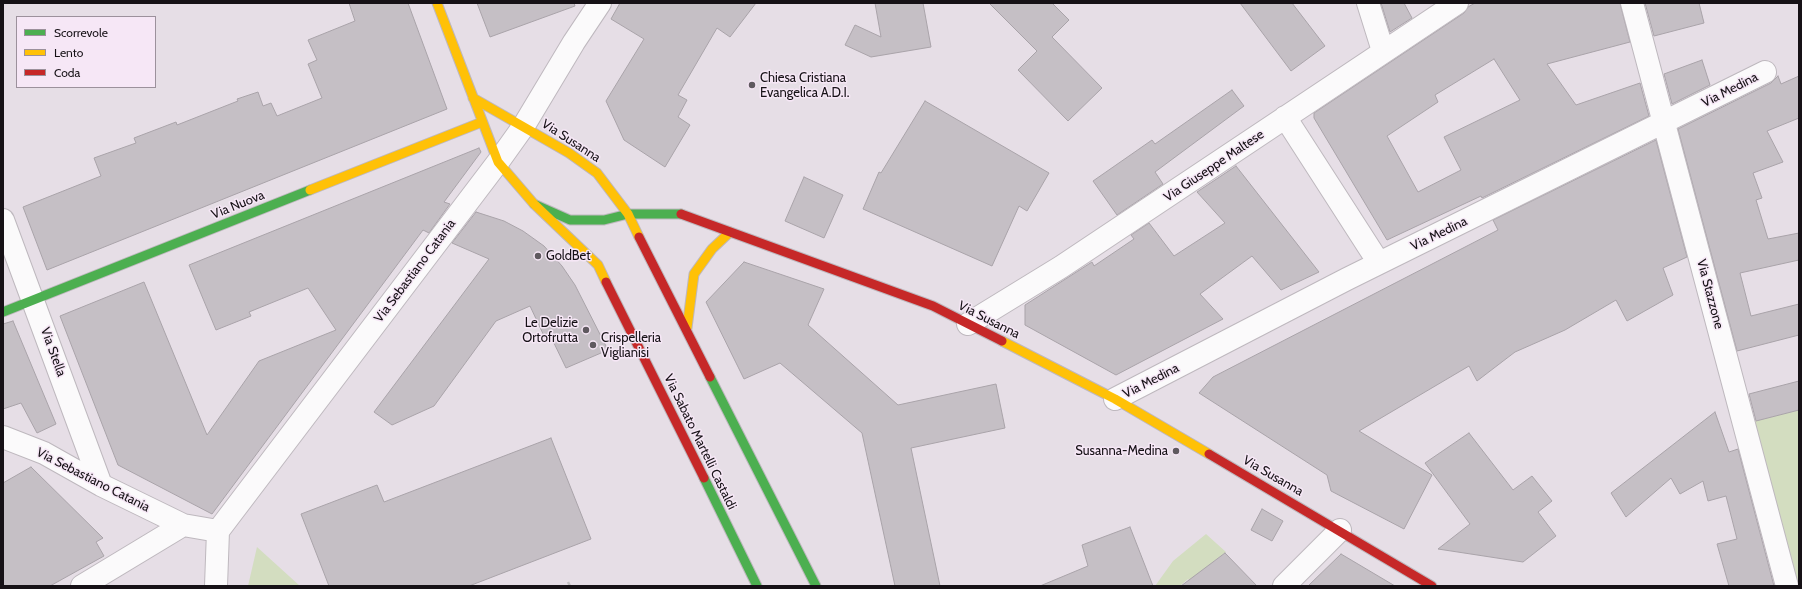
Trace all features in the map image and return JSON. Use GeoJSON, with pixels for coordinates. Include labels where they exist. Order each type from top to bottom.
{"type":"FeatureCollection","features":[{"type":"Feature","properties":{"kind":"street","name":"Via Sabato Martelli Castaldi"},"geometry":{"type":"LineString","coordinates":[[437,3],[498,162],[534,204],[598,265],[757,586]]}},
{"type":"Feature","properties":{"kind":"street","name":"Via Sebastiano Catania"},"geometry":{"type":"LineString","coordinates":[[3,437],[44,453],[101,485],[183,525],[218,531],[498,162],[523,127],[574,42],[600,3]]}},
{"type":"Feature","properties":{"kind":"street"},"geometry":{"type":"LineString","coordinates":[[1368,3],[1383,51]]}},
{"type":"Feature","properties":{"kind":"street","name":"Via Giuseppe Maltese"},"geometry":{"type":"LineString","coordinates":[[968,324],[1061,267],[1457,3]]}},
{"type":"Feature","properties":{"kind":"street","name":"Via Stazzone"},"geometry":{"type":"LineString","coordinates":[[1632,3],[1787,586]]}},
{"type":"Feature","properties":{"kind":"street","name":"Via Medina"},"geometry":{"type":"LineString","coordinates":[[1115,399],[1379,263],[1766,72]]}},
{"type":"Feature","properties":{"kind":"street","name":"Via Susanna"},"geometry":{"type":"LineString","coordinates":[[473,98],[569,153],[597,173],[628,214],[682,214],[933,306],[1115,399],[1340,530],[1432,586]]}},
{"type":"Feature","properties":{"kind":"street"},"geometry":{"type":"LineString","coordinates":[[1286,118],[1379,263]]}},
{"type":"Feature","properties":{"kind":"street","name":"Via Nuova"},"geometry":{"type":"LineString","coordinates":[[3,312],[482,122]]}},
{"type":"Feature","properties":{"kind":"street"},"geometry":{"type":"LineString","coordinates":[[534,204],[570,220],[604,220],[628,214],[687,328],[816,586]]}},
{"type":"Feature","properties":{"kind":"street","name":"Via Stella"},"geometry":{"type":"LineString","coordinates":[[3,220],[101,485]]}},
{"type":"Feature","properties":{"kind":"street"},"geometry":{"type":"LineString","coordinates":[[687,328],[694,274],[712,249],[730,232]]}},
{"type":"Feature","properties":{"kind":"street"},"geometry":{"type":"LineString","coordinates":[[82,586],[183,525]]}},
{"type":"Feature","properties":{"kind":"street"},"geometry":{"type":"LineString","coordinates":[[1284,586],[1340,530]]}},
{"type":"Feature","properties":{"kind":"street"},"geometry":{"type":"LineString","coordinates":[[216,586],[218,531]]}},
{"type":"Feature","properties":{"kind":"path"},"geometry":{"type":"LineString","coordinates":[[568,582],[570,586]]}},
{"type":"Feature","properties":{"kind":"green space"},"geometry":{"type":"Polygon","coordinates":[[[1799,410],[1799,586],[1797,586],[1754,421],[1799,410]]]}},
{"type":"Feature","properties":{"kind":"green space"},"geometry":{"type":"Polygon","coordinates":[[[1206,534],[1226,552],[1213,562],[1220,568],[1194,586],[1188,579],[1180,586],[1155,586],[1173,561],[1206,534]]]}},
{"type":"Feature","properties":{"kind":"green space"},"geometry":{"type":"Polygon","coordinates":[[[257,547],[300,586],[248,586],[257,547]]]}},
{"type":"Feature","properties":{"kind":"building"},"geometry":{"type":"Polygon","coordinates":[[[349,3],[408,3],[447,109],[47,270],[23,207],[101,176],[94,158],[136,143],[134,138],[176,122],[177,125],[238,101],[237,99],[258,92],[263,106],[271,103],[277,116],[322,98],[308,64],[317,60],[308,40],[355,21],[349,3]]]}},
{"type":"Feature","properties":{"kind":"building"},"geometry":{"type":"Polygon","coordinates":[[[477,3],[574,3],[575,6],[490,37],[477,3]]]}},
{"type":"Feature","properties":{"kind":"building"},"geometry":{"type":"Polygon","coordinates":[[[620,3],[756,3],[730,37],[717,28],[678,95],[687,100],[678,117],[690,125],[665,167],[624,140],[606,101],[644,39],[611,19],[620,3]]]}},
{"type":"Feature","properties":{"kind":"building"},"geometry":{"type":"Polygon","coordinates":[[[875,3],[923,3],[931,47],[871,57],[845,45],[855,25],[881,37],[875,3]]]}},
{"type":"Feature","properties":{"kind":"building"},"geometry":{"type":"Polygon","coordinates":[[[989,3],[1052,3],[1069,20],[1052,37],[1102,88],[1068,121],[1018,70],[1037,51],[989,3]]]}},
{"type":"Feature","properties":{"kind":"building"},"geometry":{"type":"Polygon","coordinates":[[[1240,3],[1292,3],[1325,46],[1291,71],[1240,3]]]}},
{"type":"Feature","properties":{"kind":"building"},"geometry":{"type":"Polygon","coordinates":[[[1381,3],[1404,3],[1412,18],[1390,32],[1381,3]]]}},
{"type":"Feature","properties":{"kind":"building"},"geometry":{"type":"Polygon","coordinates":[[[1475,3],[1620,3],[1630,42],[1547,64],[1576,105],[1640,83],[1649,116],[1482,198],[1481,196],[1387,240],[1314,118],[1314,113],[1464,13],[1468,7],[1475,3]],[[1494,59],[1435,95],[1438,102],[1387,136],[1418,192],[1461,170],[1444,137],[1520,100],[1494,59]]]}},
{"type":"Feature","properties":{"kind":"building"},"geometry":{"type":"Polygon","coordinates":[[[1645,3],[1699,3],[1704,23],[1654,36],[1645,3]]]}},
{"type":"Feature","properties":{"kind":"building"},"geometry":{"type":"Polygon","coordinates":[[[1702,60],[1710,85],[1672,104],[1664,74],[1702,60]]]}},
{"type":"Feature","properties":{"kind":"building"},"geometry":{"type":"Polygon","coordinates":[[[1778,76],[1781,84],[1799,76],[1799,118],[1767,131],[1783,162],[1753,173],[1762,198],[1756,200],[1768,239],[1799,233],[1799,260],[1740,273],[1751,316],[1799,304],[1799,335],[1737,351],[1678,129],[1771,83],[1778,76]]]}},
{"type":"Feature","properties":{"kind":"building"},"geometry":{"type":"Polygon","coordinates":[[[1232,90],[1244,106],[1155,172],[1163,184],[1117,215],[1093,181],[1152,140],[1155,144],[1232,90]]]}},
{"type":"Feature","properties":{"kind":"building"},"geometry":{"type":"Polygon","coordinates":[[[925,101],[1049,173],[1027,211],[1019,206],[992,266],[863,209],[879,172],[881,173],[925,101]]]}},
{"type":"Feature","properties":{"kind":"building"},"geometry":{"type":"Polygon","coordinates":[[[1656,140],[1687,257],[1663,268],[1673,295],[1627,321],[1616,300],[1565,330],[1515,352],[1477,381],[1469,366],[1359,431],[1432,475],[1404,529],[1331,491],[1327,475],[1199,393],[1213,377],[1498,230],[1493,220],[1656,140]]]}},
{"type":"Feature","properties":{"kind":"building"},"geometry":{"type":"Polygon","coordinates":[[[479,148],[481,152],[444,202],[450,204],[429,233],[423,230],[212,514],[118,465],[60,316],[144,282],[207,435],[259,361],[336,330],[308,288],[249,312],[251,316],[216,330],[189,265],[479,148]]]}},
{"type":"Feature","properties":{"kind":"building"},"geometry":{"type":"Polygon","coordinates":[[[1236,166],[1319,272],[1281,290],[1252,256],[1200,294],[1223,319],[1116,375],[1025,325],[1025,305],[1092,262],[1094,266],[1134,239],[1131,235],[1149,223],[1174,256],[1225,223],[1197,192],[1236,166]]]}},
{"type":"Feature","properties":{"kind":"building"},"geometry":{"type":"Polygon","coordinates":[[[804,177],[843,195],[824,238],[785,221],[804,177]]]}},
{"type":"Feature","properties":{"kind":"building"},"geometry":{"type":"Polygon","coordinates":[[[476,212],[504,221],[523,231],[544,246],[562,266],[575,285],[608,350],[566,368],[551,337],[545,338],[530,306],[496,321],[434,406],[392,425],[374,412],[489,259],[452,243],[476,212]]]}},
{"type":"Feature","properties":{"kind":"building"},"geometry":{"type":"Polygon","coordinates":[[[744,262],[824,289],[808,325],[898,405],[996,384],[1005,428],[911,448],[940,586],[895,586],[862,433],[780,363],[744,379],[706,302],[744,262]]]}},
{"type":"Feature","properties":{"kind":"building"},"geometry":{"type":"Polygon","coordinates":[[[13,321],[56,424],[37,433],[21,403],[3,409],[3,324],[13,321]]]}},
{"type":"Feature","properties":{"kind":"building"},"geometry":{"type":"Polygon","coordinates":[[[1799,381],[1799,410],[1756,421],[1749,394],[1799,381]]]}},
{"type":"Feature","properties":{"kind":"building"},"geometry":{"type":"Polygon","coordinates":[[[1715,412],[1729,452],[1738,449],[1774,586],[1729,586],[1717,544],[1737,539],[1726,496],[1708,501],[1703,481],[1680,494],[1671,478],[1626,517],[1611,493],[1715,412]]]}},
{"type":"Feature","properties":{"kind":"building"},"geometry":{"type":"Polygon","coordinates":[[[1469,433],[1513,490],[1532,476],[1552,501],[1538,512],[1556,536],[1523,562],[1438,549],[1470,524],[1425,463],[1469,433]]]}},
{"type":"Feature","properties":{"kind":"building"},"geometry":{"type":"Polygon","coordinates":[[[551,438],[591,539],[469,586],[329,586],[301,514],[377,485],[384,502],[551,438]]]}},
{"type":"Feature","properties":{"kind":"building"},"geometry":{"type":"Polygon","coordinates":[[[31,467],[103,538],[96,542],[104,556],[50,586],[3,586],[3,483],[31,467]]]}},
{"type":"Feature","properties":{"kind":"building"},"geometry":{"type":"Polygon","coordinates":[[[1262,509],[1283,521],[1272,541],[1251,530],[1262,509]]]}},
{"type":"Feature","properties":{"kind":"building"},"geometry":{"type":"Polygon","coordinates":[[[1130,527],[1153,586],[1040,586],[1088,566],[1082,545],[1130,527]]]}},
{"type":"Feature","properties":{"kind":"building"},"geometry":{"type":"Polygon","coordinates":[[[1225,553],[1257,586],[1181,586],[1225,553]]]}},
{"type":"Feature","properties":{"kind":"building"},"geometry":{"type":"Polygon","coordinates":[[[1341,554],[1395,586],[1308,586],[1341,554]]]}},
{"type":"Feature","properties":{"kind":"traffic: fast"},"geometry":{"type":"LineString","coordinates":[[3,312],[310,190]]}},
{"type":"Feature","properties":{"kind":"traffic: fast"},"geometry":{"type":"LineString","coordinates":[[534,204],[570,220],[604,220],[628,214],[681,214]]}},
{"type":"Feature","properties":{"kind":"traffic: fast"},"geometry":{"type":"LineString","coordinates":[[710,377],[816,586]]}},
{"type":"Feature","properties":{"kind":"traffic: fast"},"geometry":{"type":"LineString","coordinates":[[704,478],[757,586]]}},
{"type":"Feature","properties":{"kind":"traffic: slow"},"geometry":{"type":"LineString","coordinates":[[437,3],[498,162],[534,204],[598,265],[606,282]]}},
{"type":"Feature","properties":{"kind":"traffic: slow"},"geometry":{"type":"LineString","coordinates":[[473,98],[569,153],[597,173],[628,214],[639,237]]}},
{"type":"Feature","properties":{"kind":"traffic: slow"},"geometry":{"type":"LineString","coordinates":[[310,190],[482,122]]}},
{"type":"Feature","properties":{"kind":"traffic: slow"},"geometry":{"type":"LineString","coordinates":[[687,328],[694,274],[712,249],[730,232]]}},
{"type":"Feature","properties":{"kind":"traffic: slow"},"geometry":{"type":"LineString","coordinates":[[1002,341],[1115,399],[1209,454]]}},
{"type":"Feature","properties":{"kind":"traffic: jam"},"geometry":{"type":"LineString","coordinates":[[681,214],[933,306],[1002,341]]}},
{"type":"Feature","properties":{"kind":"traffic: jam"},"geometry":{"type":"LineString","coordinates":[[639,237],[710,377]]}},
{"type":"Feature","properties":{"kind":"traffic: jam"},"geometry":{"type":"LineString","coordinates":[[606,282],[704,478]]}},
{"type":"Feature","properties":{"kind":"traffic: jam"},"geometry":{"type":"LineString","coordinates":[[1209,454],[1432,586]]}},
{"type":"Feature","properties":{"kind":"place","name":"Chiesa Cristiana Evangelica A.D.I."},"geometry":{"type":"Point","coordinates":[752,85]}},
{"type":"Feature","properties":{"kind":"place","name":"GoldBet"},"geometry":{"type":"Point","coordinates":[538,256]}},
{"type":"Feature","properties":{"kind":"place","name":"Le Delizie Ortofrutta"},"geometry":{"type":"Point","coordinates":[586,330]}},
{"type":"Feature","properties":{"kind":"place","name":"Crispelleria Viglianisi"},"geometry":{"type":"Point","coordinates":[593,345]}},
{"type":"Feature","properties":{"kind":"place","name":"Susanna-Medina"},"geometry":{"type":"Point","coordinates":[1176,451]}}]}
